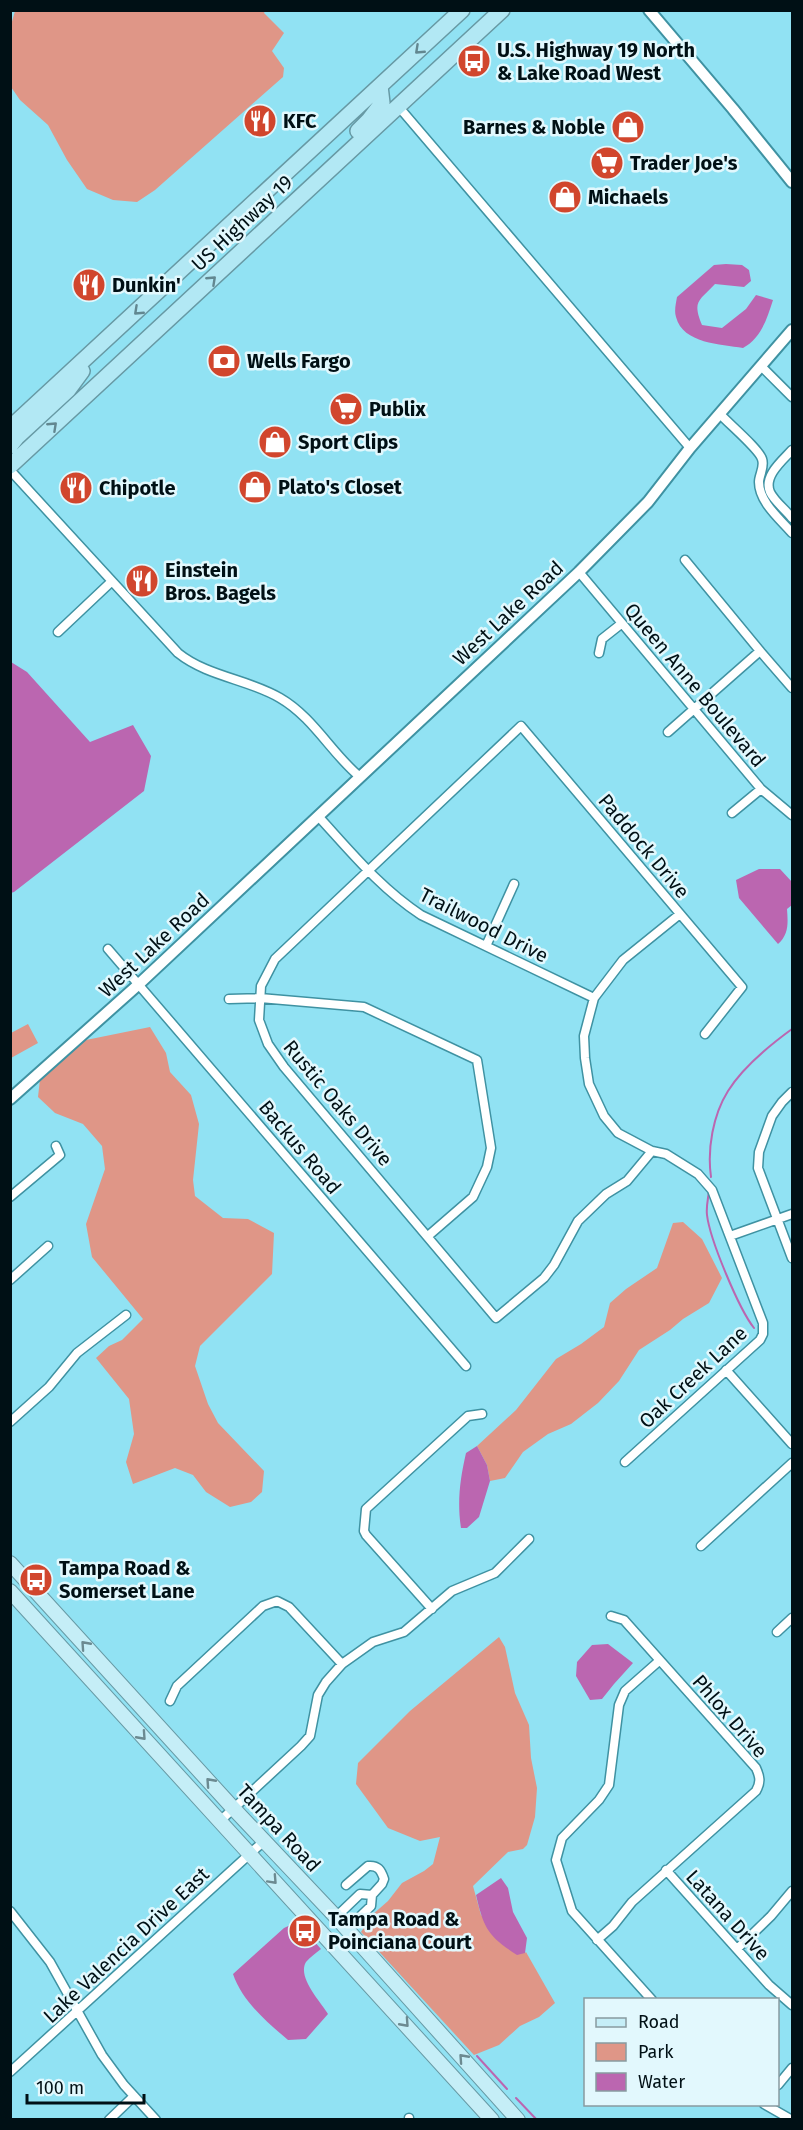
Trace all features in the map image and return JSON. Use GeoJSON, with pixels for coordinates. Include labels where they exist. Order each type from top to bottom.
{"type":"FeatureCollection","features":[{"type":"Feature","properties":{"kind":"highway","name":"US Highway 19"},"geometry":{"type":"LineString","coordinates":[[10,428],[462,10]]}},
{"type":"Feature","properties":{"kind":"highway","name":"US Highway 19"},"geometry":{"type":"LineString","coordinates":[[10,468],[502,10]]}},
{"type":"Feature","properties":{"kind":"highway"},"geometry":{"type":"LineString","coordinates":[[269,227],[293,190],[369,120],[382,103],[380,87]]}},
{"type":"Feature","properties":{"kind":"highway"},"geometry":{"type":"LineString","coordinates":[[10,446],[68,390],[101,345]]}},
{"type":"Feature","properties":{"kind":"main road","name":"Tampa Road"},"geometry":{"type":"LineString","coordinates":[[10,1563],[233,1808],[347,1929],[518,2120]]}},
{"type":"Feature","properties":{"kind":"main road","name":"Tampa Road"},"geometry":{"type":"LineString","coordinates":[[10,1590],[490,2117]]}},
{"type":"Feature","properties":{"kind":"street"},"geometry":{"type":"LineString","coordinates":[[649,10],[734,109],[792,182]]}},
{"type":"Feature","properties":{"kind":"street"},"geometry":{"type":"LineString","coordinates":[[398,106],[690,448]]}},
{"type":"Feature","properties":{"kind":"street","name":"West Lake Road"},"geometry":{"type":"LineString","coordinates":[[10,1099],[139,984],[579,572],[648,501],[690,448],[792,330]]}},
{"type":"Feature","properties":{"kind":"street"},"geometry":{"type":"LineString","coordinates":[[762,367],[792,397]]}},
{"type":"Feature","properties":{"kind":"street"},"geometry":{"type":"LineString","coordinates":[[720,414],[759,454],[763,465],[760,492],[792,533]]}},
{"type":"Feature","properties":{"kind":"street"},"geometry":{"type":"LineString","coordinates":[[792,450],[773,471],[769,481],[770,491],[792,518]]}},
{"type":"Feature","properties":{"kind":"street"},"geometry":{"type":"LineString","coordinates":[[10,468],[178,654],[196,666],[265,690],[283,699],[360,777]]}},
{"type":"Feature","properties":{"kind":"street"},"geometry":{"type":"LineString","coordinates":[[685,560],[792,688]]}},
{"type":"Feature","properties":{"kind":"street","name":"Queen Anne Boulevard"},"geometry":{"type":"LineString","coordinates":[[579,572],[761,789],[792,815]]}},
{"type":"Feature","properties":{"kind":"street"},"geometry":{"type":"LineString","coordinates":[[58,632],[111,582]]}},
{"type":"Feature","properties":{"kind":"street"},"geometry":{"type":"LineString","coordinates":[[599,653],[602,639],[621,624]]}},
{"type":"Feature","properties":{"kind":"street"},"geometry":{"type":"LineString","coordinates":[[668,732],[760,651]]}},
{"type":"Feature","properties":{"kind":"street","name":"Rustic Oaks Drive"},"geometry":{"type":"LineString","coordinates":[[521,726],[275,959],[263,979],[259,1020],[268,1044],[285,1067],[496,1318],[544,1278],[554,1265],[578,1221],[606,1194],[627,1181],[651,1151]]}},
{"type":"Feature","properties":{"kind":"street","name":"Paddock Drive"},"geometry":{"type":"LineString","coordinates":[[521,726],[742,987],[705,1034]]}},
{"type":"Feature","properties":{"kind":"street"},"geometry":{"type":"LineString","coordinates":[[732,813],[761,789]]}},
{"type":"Feature","properties":{"kind":"street","name":"Trailwood Drive"},"geometry":{"type":"LineString","coordinates":[[318,816],[390,893],[421,915],[594,998]]}},
{"type":"Feature","properties":{"kind":"street"},"geometry":{"type":"LineString","coordinates":[[486,946],[514,884]]}},
{"type":"Feature","properties":{"kind":"street","name":"Oak Creek Lane"},"geometry":{"type":"LineString","coordinates":[[625,1462],[760,1340],[763,1334],[763,1323],[712,1190],[698,1173],[666,1154],[651,1151],[618,1133],[604,1116],[589,1084],[584,1035],[594,998],[623,960],[680,914]]}},
{"type":"Feature","properties":{"kind":"street","name":"Backus Road"},"geometry":{"type":"LineString","coordinates":[[108,949],[466,1366]]}},
{"type":"Feature","properties":{"kind":"street"},"geometry":{"type":"LineString","coordinates":[[229,999],[260,999],[364,1007],[477,1060],[491,1148],[487,1167],[473,1197],[428,1236]]}},
{"type":"Feature","properties":{"kind":"street"},"geometry":{"type":"LineString","coordinates":[[792,1092],[772,1116],[759,1152],[758,1168],[792,1258]]}},
{"type":"Feature","properties":{"kind":"street"},"geometry":{"type":"LineString","coordinates":[[10,1197],[60,1155],[56,1146]]}},
{"type":"Feature","properties":{"kind":"street"},"geometry":{"type":"LineString","coordinates":[[730,1236],[792,1214]]}},
{"type":"Feature","properties":{"kind":"street"},"geometry":{"type":"LineString","coordinates":[[11,1278],[48,1246]]}},
{"type":"Feature","properties":{"kind":"street"},"geometry":{"type":"LineString","coordinates":[[10,1422],[49,1387],[77,1353],[126,1315]]}},
{"type":"Feature","properties":{"kind":"street"},"geometry":{"type":"LineString","coordinates":[[726,1370],[792,1444]]}},
{"type":"Feature","properties":{"kind":"street"},"geometry":{"type":"LineString","coordinates":[[432,1609],[366,1535],[364,1531],[366,1509],[468,1416],[482,1414]]}},
{"type":"Feature","properties":{"kind":"street"},"geometry":{"type":"LineString","coordinates":[[700,1546],[792,1463]]}},
{"type":"Feature","properties":{"kind":"street"},"geometry":{"type":"LineString","coordinates":[[220,1821],[310,1736],[318,1695],[342,1664],[373,1642],[404,1632],[452,1591],[495,1574],[529,1539]]}},
{"type":"Feature","properties":{"kind":"street"},"geometry":{"type":"LineString","coordinates":[[170,1701],[177,1686],[254,1614],[263,1606],[277,1601],[289,1607],[342,1664]]}},
{"type":"Feature","properties":{"kind":"street","name":"Phlox Drive"},"geometry":{"type":"LineString","coordinates":[[597,1940],[666,1870],[756,1791],[760,1778],[756,1768],[624,1620],[611,1616]]}},
{"type":"Feature","properties":{"kind":"street"},"geometry":{"type":"LineString","coordinates":[[777,1632],[792,1618]]}},
{"type":"Feature","properties":{"kind":"street"},"geometry":{"type":"LineString","coordinates":[[650,1998],[572,1911],[556,1860],[562,1838],[599,1800],[609,1785],[619,1705],[625,1691],[659,1661]]}},
{"type":"Feature","properties":{"kind":"street"},"geometry":{"type":"LineString","coordinates":[[111,1701],[124,1689]]}},
{"type":"Feature","properties":{"kind":"street","name":"Lake Valencia Drive East"},"geometry":{"type":"LineString","coordinates":[[12,2069],[79,2012],[264,1841]]}},
{"type":"Feature","properties":{"kind":"street"},"geometry":{"type":"LineString","coordinates":[[346,1885],[368,1866],[375,1865],[384,1879],[372,1895],[371,1906],[347,1929]]}},
{"type":"Feature","properties":{"kind":"street","name":"Latana Drive"},"geometry":{"type":"LineString","coordinates":[[666,1870],[769,1985],[792,2005]]}},
{"type":"Feature","properties":{"kind":"street"},"geometry":{"type":"LineString","coordinates":[[736,1949],[771,1916],[792,1891]]}},
{"type":"Feature","properties":{"kind":"street"},"geometry":{"type":"LineString","coordinates":[[336,1917],[360,1894],[372,1895]]}},
{"type":"Feature","properties":{"kind":"street"},"geometry":{"type":"LineString","coordinates":[[10,1911],[50,1962],[102,2055],[156,2120]]}},
{"type":"Feature","properties":{"kind":"street"},"geometry":{"type":"LineString","coordinates":[[779,2083],[792,2068]]}},
{"type":"Feature","properties":{"kind":"street"},"geometry":{"type":"LineString","coordinates":[[109,2120],[135,2096]]}},
{"type":"Feature","properties":{"kind":"street"},"geometry":{"type":"LineString","coordinates":[[490,2117],[502,2102]]}},
{"type":"Feature","properties":{"kind":"street"},"geometry":{"type":"LineString","coordinates":[[766,2106],[792,2120]]}},
{"type":"Feature","properties":{"kind":"green space"},"geometry":{"type":"Polygon","coordinates":[[[15,11],[265,11],[264,13],[284,33],[272,51],[284,68],[283,77],[155,190],[137,202],[113,200],[87,189],[67,160],[48,125],[20,100],[11,87],[11,25],[15,11]]]}},
{"type":"Feature","properties":{"kind":"green space"},"geometry":{"type":"Polygon","coordinates":[[[28,1024],[38,1043],[11,1058],[11,1033],[28,1024]]]}},
{"type":"Feature","properties":{"kind":"green space"},"geometry":{"type":"Polygon","coordinates":[[[150,1027],[166,1053],[170,1072],[191,1095],[199,1124],[193,1180],[195,1196],[223,1218],[248,1219],[274,1233],[272,1274],[200,1346],[195,1366],[208,1404],[218,1423],[264,1471],[262,1492],[251,1502],[230,1507],[206,1492],[193,1475],[175,1468],[133,1484],[126,1462],[134,1434],[129,1399],[96,1358],[109,1346],[122,1340],[143,1319],[92,1257],[86,1224],[105,1169],[102,1146],[83,1124],[55,1113],[38,1097],[40,1079],[81,1041],[150,1027]]]}},
{"type":"Feature","properties":{"kind":"green space"},"geometry":{"type":"Polygon","coordinates":[[[683,1222],[702,1239],[722,1278],[709,1303],[639,1350],[619,1381],[598,1403],[571,1424],[548,1434],[523,1452],[505,1478],[490,1481],[487,1465],[477,1446],[516,1410],[556,1359],[604,1327],[610,1303],[657,1268],[673,1223],[683,1222]]]}},
{"type":"Feature","properties":{"kind":"green space"},"geometry":{"type":"Polygon","coordinates":[[[499,1637],[505,1647],[515,1693],[529,1725],[531,1758],[537,1788],[535,1817],[527,1845],[523,1849],[508,1852],[473,1886],[481,1915],[526,1952],[555,2003],[539,2017],[520,2026],[499,2045],[474,2055],[361,1932],[372,1915],[388,1901],[402,1883],[433,1864],[440,1837],[420,1841],[388,1828],[356,1784],[358,1763],[410,1711],[499,1637]]]}},
{"type":"Feature","properties":{"kind":"water"},"geometry":{"type":"Polygon","coordinates":[[[714,265],[742,265],[749,270],[751,281],[744,287],[715,284],[699,302],[698,311],[702,325],[722,328],[746,309],[756,295],[773,300],[759,333],[743,348],[714,344],[694,338],[680,326],[675,315],[677,297],[714,265]]]}},
{"type":"Feature","properties":{"kind":"water"},"geometry":{"type":"Polygon","coordinates":[[[11,662],[27,672],[90,742],[133,725],[151,756],[144,791],[11,893],[11,662]]]}},
{"type":"Feature","properties":{"kind":"water"},"geometry":{"type":"Polygon","coordinates":[[[759,869],[780,869],[792,882],[792,905],[787,909],[787,928],[778,944],[739,898],[736,880],[759,869]]]}},
{"type":"Feature","properties":{"kind":"water"},"geometry":{"type":"Polygon","coordinates":[[[477,1446],[487,1465],[490,1481],[479,1517],[467,1528],[461,1528],[459,1500],[464,1463],[466,1453],[477,1446]]]}},
{"type":"Feature","properties":{"kind":"water"},"geometry":{"type":"Polygon","coordinates":[[[608,1644],[633,1663],[602,1699],[590,1700],[576,1676],[577,1662],[592,1645],[608,1644]]]}},
{"type":"Feature","properties":{"kind":"water"},"geometry":{"type":"Polygon","coordinates":[[[501,1878],[508,1888],[513,1912],[527,1938],[525,1953],[517,1955],[493,1937],[482,1916],[476,1895],[501,1878]]]}},
{"type":"Feature","properties":{"kind":"water"},"geometry":{"type":"Polygon","coordinates":[[[297,1922],[321,1949],[306,1962],[304,1968],[307,1982],[328,2014],[306,2039],[288,2040],[249,2002],[233,1974],[284,1928],[297,1922]]]}},
{"type":"Feature","properties":{"kind":"waterway"},"geometry":{"type":"LineString","coordinates":[[711,1177],[712,1132],[723,1100],[734,1082],[749,1065],[792,1029]]}},
{"type":"Feature","properties":{"kind":"waterway"},"geometry":{"type":"LineString","coordinates":[[709,1191],[707,1215],[719,1257],[733,1290],[754,1328]]}},
{"type":"Feature","properties":{"kind":"waterway"},"geometry":{"type":"LineString","coordinates":[[477,2056],[507,2089]]}},
{"type":"Feature","properties":{"kind":"waterway"},"geometry":{"type":"LineString","coordinates":[[516,2098],[537,2120]]}},
{"type":"Feature","properties":{"kind":"place","name":"U.S. Highway 19 North & Lake Road West"},"geometry":{"type":"Point","coordinates":[474,61]}},
{"type":"Feature","properties":{"kind":"place","name":"KFC"},"geometry":{"type":"Point","coordinates":[260,121]}},
{"type":"Feature","properties":{"kind":"place","name":"Barnes & Noble"},"geometry":{"type":"Point","coordinates":[628,127]}},
{"type":"Feature","properties":{"kind":"place","name":"Trader Joe's"},"geometry":{"type":"Point","coordinates":[607,163]}},
{"type":"Feature","properties":{"kind":"place","name":"Michaels"},"geometry":{"type":"Point","coordinates":[565,197]}},
{"type":"Feature","properties":{"kind":"place","name":"Dunkin'"},"geometry":{"type":"Point","coordinates":[89,285]}},
{"type":"Feature","properties":{"kind":"place","name":"Wells Fargo"},"geometry":{"type":"Point","coordinates":[224,361]}},
{"type":"Feature","properties":{"kind":"place","name":"Publix"},"geometry":{"type":"Point","coordinates":[346,409]}},
{"type":"Feature","properties":{"kind":"place","name":"Sport Clips"},"geometry":{"type":"Point","coordinates":[275,442]}},
{"type":"Feature","properties":{"kind":"place","name":"Plato's Closet"},"geometry":{"type":"Point","coordinates":[255,487]}},
{"type":"Feature","properties":{"kind":"place","name":"Chipotle"},"geometry":{"type":"Point","coordinates":[76,488]}},
{"type":"Feature","properties":{"kind":"place","name":"Einstein Bros. Bagels"},"geometry":{"type":"Point","coordinates":[142,581]}},
{"type":"Feature","properties":{"kind":"place","name":"Tampa Road & Somerset Lane"},"geometry":{"type":"Point","coordinates":[36,1580]}},
{"type":"Feature","properties":{"kind":"place","name":"Tampa Road & Poinciana Court"},"geometry":{"type":"Point","coordinates":[305,1931]}}]}
